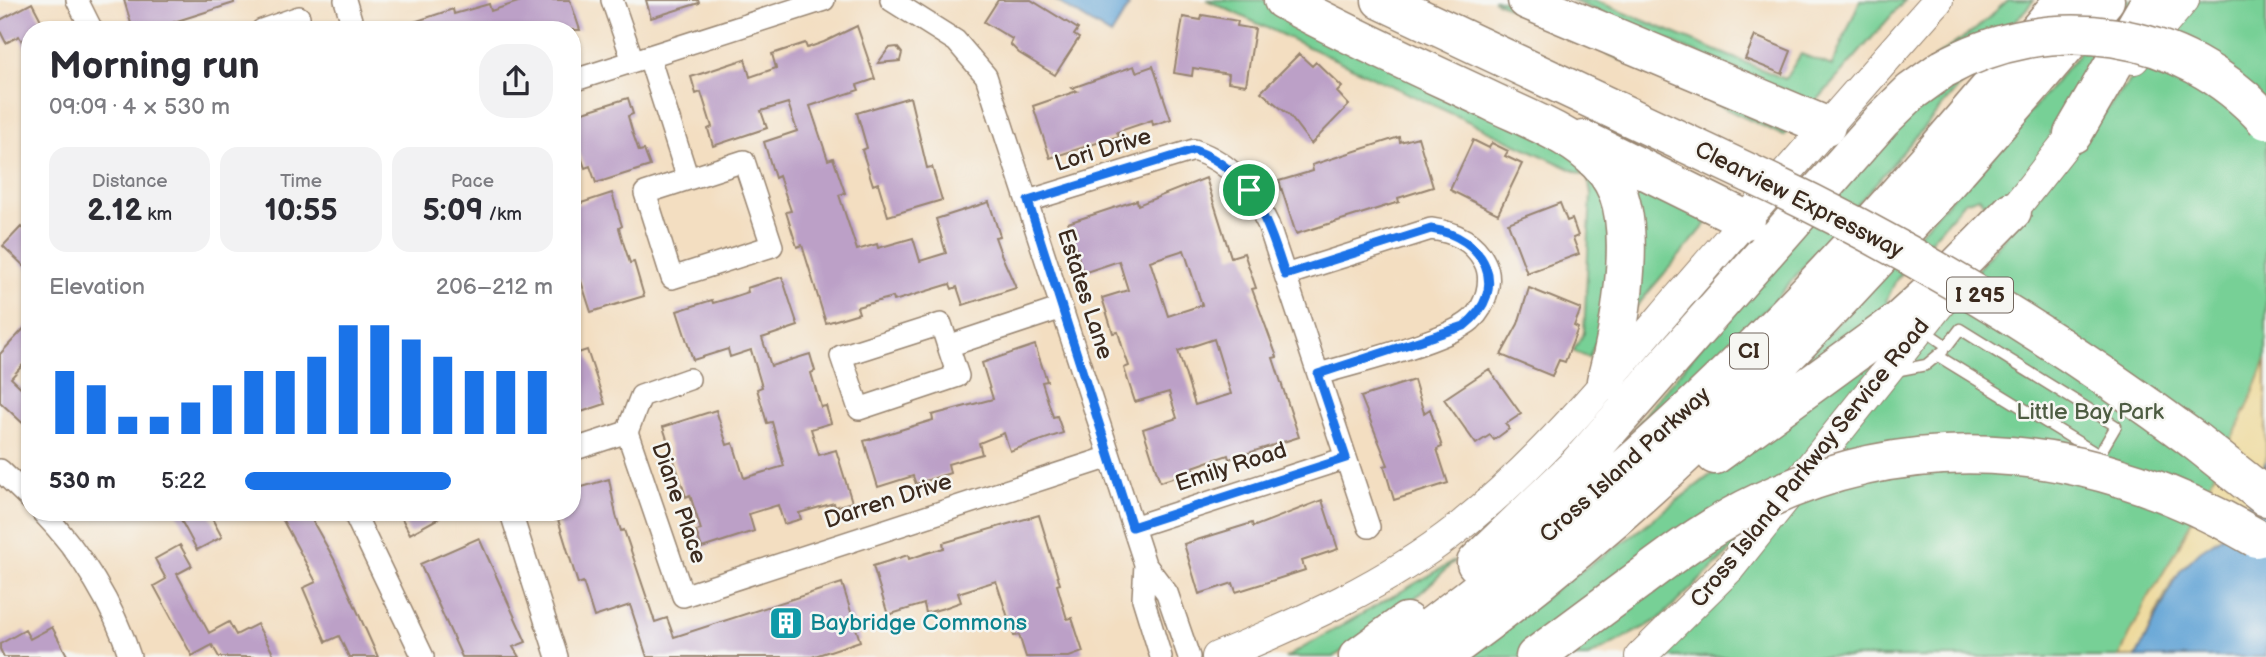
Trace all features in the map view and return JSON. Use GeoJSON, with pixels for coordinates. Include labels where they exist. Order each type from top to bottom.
{"type":"FeatureCollection","features":[{"type":"Feature","properties":{"kind":"highway"},"geometry":{"type":"LineString","coordinates":[[1283,0],[1533,121],[1589,153],[1606,170],[1618,193],[1623,215],[1624,291],[1618,335],[1606,382]]}},
{"type":"Feature","properties":{"kind":"highway","name":"Clearview Expressway"},"geometry":{"type":"LineString","coordinates":[[1381,0],[1760,164]]}},
{"type":"Feature","properties":{"kind":"highway","name":"Clearview Expressway"},"geometry":{"type":"LineString","coordinates":[[1437,0],[1760,164],[1872,234],[2005,310],[2095,369],[2202,430]]}},
{"type":"Feature","properties":{"kind":"highway"},"geometry":{"type":"LineString","coordinates":[[1527,0],[1826,126]]}},
{"type":"Feature","properties":{"kind":"highway","name":"Cross Island Parkway"},"geometry":{"type":"LineString","coordinates":[[1390,657],[1467,600],[1575,512],[1741,360],[1875,220],[2064,0]]}},
{"type":"Feature","properties":{"kind":"highway","name":"Cross Island Parkway"},"geometry":{"type":"LineString","coordinates":[[1440,657],[1535,586],[1650,488],[1809,334],[1958,172],[2105,0]]}},
{"type":"Feature","properties":{"kind":"highway"},"geometry":{"type":"LineString","coordinates":[[2073,134],[2151,0]]}},
{"type":"Feature","properties":{"kind":"highway"},"geometry":{"type":"LineString","coordinates":[[1358,657],[1412,617],[1531,513],[1623,415],[1882,120],[1911,92],[1943,69],[1980,51],[2024,38],[2068,33],[2112,36],[2153,46],[2189,60],[2230,86],[2266,120]]}},
{"type":"Feature","properties":{"kind":"highway"},"geometry":{"type":"LineString","coordinates":[[1533,121],[1597,145],[1746,219]]}},
{"type":"Feature","properties":{"kind":"highway"},"geometry":{"type":"LineString","coordinates":[[1535,586],[1899,320],[1944,280],[2012,211]]}},
{"type":"Feature","properties":{"kind":"highway","name":"I 295"},"geometry":{"type":"LineString","coordinates":[[2202,430],[2266,465]]}},
{"type":"Feature","properties":{"kind":"highway","name":"I 295"},"geometry":{"type":"LineString","coordinates":[[2202,430],[2266,497]]}},
{"type":"Feature","properties":{"kind":"highway"},"geometry":{"type":"LineString","coordinates":[[1535,657],[1703,534],[1773,496],[1825,477],[1867,466],[1943,455],[2027,457],[2106,471],[2182,499],[2266,544]]}},
{"type":"Feature","properties":{"kind":"street"},"geometry":{"type":"LineString","coordinates":[[78,0],[88,21]]}},
{"type":"Feature","properties":{"kind":"street"},"geometry":{"type":"LineString","coordinates":[[345,0],[351,21]]}},
{"type":"Feature","properties":{"kind":"street"},"geometry":{"type":"LineString","coordinates":[[612,0],[641,59],[688,179]]}},
{"type":"Feature","properties":{"kind":"street"},"geometry":{"type":"LineString","coordinates":[[581,77],[824,0]]}},
{"type":"Feature","properties":{"kind":"street","name":"Estates Lane"},"geometry":{"type":"LineString","coordinates":[[891,0],[956,41],[986,76],[1132,527],[1145,564],[1167,593],[1189,657]]}},
{"type":"Feature","properties":{"kind":"street"},"geometry":{"type":"LineString","coordinates":[[1217,657],[1291,626],[1385,576],[1457,528],[1525,469],[1606,382],[1938,0]]}},
{"type":"Feature","properties":{"kind":"street","name":"Cross Island Parkway Service Road"},"geometry":{"type":"LineString","coordinates":[[1640,657],[1730,568],[2073,134],[2184,0]]}},
{"type":"Feature","properties":{"kind":"street"},"geometry":{"type":"LineString","coordinates":[[288,21],[299,17]]}},
{"type":"Feature","properties":{"kind":"street","name":"Lori Drive"},"geometry":{"type":"LineString","coordinates":[[1028,201],[1194,150],[1228,167],[1244,183],[1268,225],[1285,275]]}},
{"type":"Feature","properties":{"kind":"street"},"geometry":{"type":"LineString","coordinates":[[744,161],[772,246],[672,278],[645,193],[688,179],[744,161]]}},
{"type":"Feature","properties":{"kind":"street"},"geometry":{"type":"LineString","coordinates":[[1318,374],[1464,326],[1483,305],[1489,279],[1486,264],[1466,240],[1448,231],[1431,229],[1285,275],[1318,374],[1369,527]]}},
{"type":"Feature","properties":{"kind":"street"},"geometry":{"type":"LineString","coordinates":[[948,346],[1062,308]]}},
{"type":"Feature","properties":{"kind":"street"},"geometry":{"type":"LineString","coordinates":[[941,324],[948,346],[958,376],[859,409],[841,356],[941,324]]}},
{"type":"Feature","properties":{"kind":"street","name":"Diane Place"},"geometry":{"type":"LineString","coordinates":[[683,596],[628,432],[641,396],[690,379]]}},
{"type":"Feature","properties":{"kind":"street"},"geometry":{"type":"LineString","coordinates":[[581,447],[628,432]]}},
{"type":"Feature","properties":{"kind":"street","name":"Darren Drive"},"geometry":{"type":"LineString","coordinates":[[683,596],[1110,457]]}},
{"type":"Feature","properties":{"kind":"street","name":"Emily Road"},"geometry":{"type":"LineString","coordinates":[[1132,527],[1346,458]]}},
{"type":"Feature","properties":{"kind":"street"},"geometry":{"type":"LineString","coordinates":[[0,470],[21,490]]}},
{"type":"Feature","properties":{"kind":"street"},"geometry":{"type":"LineString","coordinates":[[51,521],[119,622],[130,657]]}},
{"type":"Feature","properties":{"kind":"street"},"geometry":{"type":"LineString","coordinates":[[358,521],[423,657]]}},
{"type":"Feature","properties":{"kind":"street"},"geometry":{"type":"LineString","coordinates":[[514,521],[557,657]]}},
{"type":"Feature","properties":{"kind":"street","name":"Estates Lane"},"geometry":{"type":"LineString","coordinates":[[1145,564],[1143,599],[1161,657]]}},
{"type":"Feature","properties":{"kind":"lane"},"geometry":{"type":"LineString","coordinates":[[1921,327],[1947,346]]}},
{"type":"Feature","properties":{"kind":"lane"},"geometry":{"type":"LineString","coordinates":[[1885,373],[1926,365],[1938,356],[1960,329],[2116,426],[2099,455],[1938,356]]}},
{"type":"Feature","properties":{"kind":"green space"},"geometry":{"type":"Polygon","coordinates":[[[1207,0],[1264,0],[1299,20],[1577,154],[1610,196],[1606,318],[1589,358],[1573,351],[1584,333],[1591,194],[1588,177],[1207,0]]]}},
{"type":"Feature","properties":{"kind":"green space"},"geometry":{"type":"Polygon","coordinates":[[[1493,0],[1505,0],[1791,127],[1784,136],[1493,0]]]}},
{"type":"Feature","properties":{"kind":"green space"},"geometry":{"type":"Polygon","coordinates":[[[1571,0],[1594,0],[1785,79],[1801,54],[1832,66],[1860,0],[1905,0],[1815,103],[1571,0]]]}},
{"type":"Feature","properties":{"kind":"green space"},"geometry":{"type":"Polygon","coordinates":[[[2008,0],[2034,0],[1775,300],[1704,370],[1632,431],[1938,55],[1976,29],[2008,0]]]}},
{"type":"Feature","properties":{"kind":"green space"},"geometry":{"type":"Polygon","coordinates":[[[2124,0],[2143,0],[2074,112],[1987,223],[1800,384],[1792,373],[2035,106],[2124,0]],[[1979,197],[1964,202],[1896,280],[1886,301],[1890,305],[1985,215],[1988,208],[1979,197]]]}},
{"type":"Feature","properties":{"kind":"green space","name":"Little Bay Park"},"geometry":{"type":"Polygon","coordinates":[[[2161,0],[2266,0],[2266,461],[2180,571],[2136,657],[1654,657],[2002,240],[2175,25],[2161,0]]]}},
{"type":"Feature","properties":{"kind":"green space"},"geometry":{"type":"Polygon","coordinates":[[[1624,175],[1715,214],[1629,315],[1624,175]]]}},
{"type":"Feature","properties":{"kind":"green space"},"geometry":{"type":"Polygon","coordinates":[[[1914,318],[1744,538],[1658,620],[1588,657],[1470,657],[1562,584],[1626,540],[1914,318]]]}},
{"type":"Feature","properties":{"kind":"green space"},"geometry":{"type":"Polygon","coordinates":[[[1456,560],[1414,599],[1334,657],[1287,657],[1456,560]]]}},
{"type":"Feature","properties":{"kind":"sand"},"geometry":{"type":"Polygon","coordinates":[[[2266,360],[2266,461],[2254,493],[2226,532],[2181,570],[2162,601],[2136,657],[2119,657],[2147,600],[2178,548],[2247,408],[2266,360]]]}},
{"type":"Feature","properties":{"kind":"water"},"geometry":{"type":"Polygon","coordinates":[[[1055,0],[1119,0],[1129,6],[1111,35],[1055,0]]]}},
{"type":"Feature","properties":{"kind":"water"},"geometry":{"type":"Polygon","coordinates":[[[2266,461],[2266,657],[2136,657],[2180,571],[2200,551],[2221,537],[2250,500],[2266,461]]]}},
{"type":"Feature","properties":{"kind":"building"},"geometry":{"type":"Polygon","coordinates":[[[124,0],[234,0],[234,3],[177,21],[130,21],[124,0]]]}},
{"type":"Feature","properties":{"kind":"building"},"geometry":{"type":"Polygon","coordinates":[[[524,0],[570,0],[577,21],[417,21],[453,9],[454,14],[489,4],[491,11],[524,0]]]}},
{"type":"Feature","properties":{"kind":"building"},"geometry":{"type":"Polygon","coordinates":[[[646,0],[698,0],[699,3],[651,18],[646,0]]]}},
{"type":"Feature","properties":{"kind":"building"},"geometry":{"type":"Polygon","coordinates":[[[998,0],[1031,0],[1078,29],[1074,35],[1079,38],[1055,75],[1019,53],[1010,44],[1012,39],[984,22],[998,0]]]}},
{"type":"Feature","properties":{"kind":"building"},"geometry":{"type":"Polygon","coordinates":[[[32,3],[41,21],[21,21],[21,40],[19,36],[6,43],[0,31],[0,20],[32,3]]]}},
{"type":"Feature","properties":{"kind":"building"},"geometry":{"type":"Polygon","coordinates":[[[1202,15],[1238,21],[1237,26],[1255,29],[1246,85],[1228,82],[1229,74],[1193,68],[1192,76],[1174,73],[1183,17],[1201,20],[1202,15]]]}},
{"type":"Feature","properties":{"kind":"building"},"geometry":{"type":"Polygon","coordinates":[[[857,26],[875,79],[857,85],[859,90],[810,106],[828,160],[833,158],[845,193],[839,195],[857,250],[877,244],[878,248],[913,238],[920,261],[946,253],[936,219],[989,202],[1000,236],[995,237],[1016,288],[963,305],[957,287],[952,289],[950,284],[894,301],[893,297],[857,307],[859,313],[826,323],[802,245],[797,247],[786,212],[791,211],[779,176],[775,178],[764,142],[797,131],[788,103],[761,111],[767,128],[713,146],[708,129],[712,127],[701,92],[696,94],[691,77],[745,59],[750,77],[776,68],[772,54],[805,43],[807,48],[857,26]]]}},
{"type":"Feature","properties":{"kind":"building"},"geometry":{"type":"Polygon","coordinates":[[[1755,36],[1791,51],[1782,74],[1745,59],[1755,36]]]}},
{"type":"Feature","properties":{"kind":"building"},"geometry":{"type":"Polygon","coordinates":[[[897,47],[902,53],[900,61],[878,63],[889,48],[897,47]]]}},
{"type":"Feature","properties":{"kind":"building"},"geometry":{"type":"Polygon","coordinates":[[[1299,54],[1312,66],[1316,62],[1342,87],[1337,92],[1349,105],[1311,144],[1289,115],[1261,92],[1299,54]]]}},
{"type":"Feature","properties":{"kind":"building"},"geometry":{"type":"Polygon","coordinates":[[[1134,66],[1136,72],[1153,66],[1171,119],[1153,125],[1152,120],[1117,132],[1119,136],[1050,158],[1033,106],[1077,91],[1072,88],[1134,66]]]}},
{"type":"Feature","properties":{"kind":"building"},"geometry":{"type":"Polygon","coordinates":[[[910,97],[927,168],[932,167],[942,200],[888,216],[878,183],[873,185],[862,150],[867,148],[857,113],[910,97]]]}},
{"type":"Feature","properties":{"kind":"building"},"geometry":{"type":"Polygon","coordinates":[[[628,98],[633,114],[628,116],[633,134],[639,151],[644,150],[650,166],[596,183],[590,166],[585,168],[581,157],[581,113],[628,98]]]}},
{"type":"Feature","properties":{"kind":"building"},"geometry":{"type":"Polygon","coordinates":[[[1399,137],[1400,142],[1418,137],[1433,187],[1398,198],[1399,202],[1296,234],[1279,181],[1313,171],[1312,165],[1399,137]]]}},
{"type":"Feature","properties":{"kind":"building"},"geometry":{"type":"Polygon","coordinates":[[[1473,140],[1489,148],[1492,143],[1508,151],[1505,156],[1522,164],[1498,214],[1450,190],[1473,140]]]}},
{"type":"Feature","properties":{"kind":"building"},"geometry":{"type":"Polygon","coordinates":[[[1206,178],[1231,257],[1244,253],[1256,288],[1252,289],[1277,357],[1273,358],[1299,437],[1229,459],[1228,455],[1193,467],[1194,471],[1160,482],[1143,429],[1177,418],[1169,392],[1135,402],[1124,368],[1129,366],[1118,332],[1113,333],[1102,298],[1128,290],[1119,261],[1083,273],[1068,223],[1137,200],[1138,205],[1206,178]],[[1184,250],[1150,261],[1168,316],[1202,305],[1184,250]],[[1214,339],[1178,351],[1195,405],[1231,394],[1214,339]]]}},
{"type":"Feature","properties":{"kind":"building"},"geometry":{"type":"Polygon","coordinates":[[[612,193],[622,226],[619,228],[623,242],[630,263],[634,262],[644,296],[591,312],[581,281],[581,203],[612,193]]]}},
{"type":"Feature","properties":{"kind":"building"},"geometry":{"type":"Polygon","coordinates":[[[1560,203],[1567,221],[1572,219],[1578,236],[1573,238],[1579,254],[1527,273],[1508,223],[1560,203]]]}},
{"type":"Feature","properties":{"kind":"building"},"geometry":{"type":"Polygon","coordinates":[[[21,227],[21,263],[3,246],[21,227]]]}},
{"type":"Feature","properties":{"kind":"building"},"geometry":{"type":"Polygon","coordinates":[[[782,277],[798,326],[762,338],[771,366],[810,354],[815,371],[811,373],[821,407],[826,406],[831,423],[811,429],[819,455],[836,450],[852,502],[835,507],[834,503],[799,513],[801,519],[784,524],[778,505],[749,514],[754,531],[702,548],[696,531],[701,530],[690,495],[686,497],[663,427],[716,410],[727,445],[733,443],[744,478],[784,466],[772,422],[767,423],[757,389],[762,387],[751,350],[730,357],[728,349],[693,360],[677,311],[712,300],[713,303],[730,298],[748,292],[747,288],[782,277]]]}},
{"type":"Feature","properties":{"kind":"building"},"geometry":{"type":"Polygon","coordinates":[[[1529,288],[1581,309],[1574,326],[1578,328],[1565,362],[1559,360],[1552,376],[1501,355],[1518,324],[1529,288]]]}},
{"type":"Feature","properties":{"kind":"building"},"geometry":{"type":"Polygon","coordinates":[[[21,332],[21,367],[11,378],[21,387],[21,422],[0,402],[0,354],[21,332]]]}},
{"type":"Feature","properties":{"kind":"building"},"geometry":{"type":"Polygon","coordinates":[[[1035,345],[1047,381],[1042,382],[1053,417],[1057,416],[1063,433],[1010,451],[1004,433],[979,443],[982,454],[948,464],[950,473],[916,484],[913,476],[878,487],[864,441],[933,420],[932,415],[993,399],[982,363],[1035,345]]]}},
{"type":"Feature","properties":{"kind":"building"},"geometry":{"type":"Polygon","coordinates":[[[587,350],[605,404],[581,412],[581,352],[587,350]]]}},
{"type":"Feature","properties":{"kind":"building"},"geometry":{"type":"Polygon","coordinates":[[[1489,369],[1521,414],[1506,424],[1509,429],[1494,440],[1490,435],[1476,444],[1444,399],[1489,369]]]}},
{"type":"Feature","properties":{"kind":"building"},"geometry":{"type":"Polygon","coordinates":[[[1414,380],[1424,413],[1430,409],[1442,447],[1437,449],[1448,483],[1394,500],[1384,466],[1388,465],[1361,397],[1414,380]]]}},
{"type":"Feature","properties":{"kind":"building"},"geometry":{"type":"Polygon","coordinates":[[[609,479],[621,531],[624,530],[655,622],[667,618],[674,637],[842,583],[860,641],[812,657],[647,657],[630,605],[594,617],[583,582],[578,584],[558,521],[581,521],[581,487],[609,479]]]}},
{"type":"Feature","properties":{"kind":"building"},"geometry":{"type":"Polygon","coordinates":[[[1322,500],[1338,549],[1302,561],[1305,570],[1236,592],[1233,583],[1199,594],[1184,544],[1252,523],[1253,527],[1322,500]]]}},
{"type":"Feature","properties":{"kind":"building"},"geometry":{"type":"Polygon","coordinates":[[[1039,515],[1060,584],[1057,585],[1067,619],[1072,618],[1083,652],[1069,657],[1026,657],[1019,635],[1014,636],[996,581],[958,593],[961,602],[944,608],[926,613],[924,604],[888,615],[873,566],[908,555],[909,559],[944,548],[943,543],[1039,515]]]}},
{"type":"Feature","properties":{"kind":"building"},"geometry":{"type":"Polygon","coordinates":[[[181,521],[213,521],[222,537],[197,550],[181,521]]]}},
{"type":"Feature","properties":{"kind":"building"},"geometry":{"type":"Polygon","coordinates":[[[283,521],[313,521],[334,559],[378,657],[349,657],[339,636],[326,642],[303,588],[316,582],[283,521]]]}},
{"type":"Feature","properties":{"kind":"building"},"geometry":{"type":"Polygon","coordinates":[[[403,521],[434,521],[410,534],[403,521]]]}},
{"type":"Feature","properties":{"kind":"building"},"geometry":{"type":"Polygon","coordinates":[[[479,538],[526,642],[513,647],[519,657],[462,657],[420,564],[479,538]]]}},
{"type":"Feature","properties":{"kind":"building"},"geometry":{"type":"Polygon","coordinates":[[[180,545],[192,566],[177,574],[209,633],[229,622],[236,635],[257,624],[275,657],[219,657],[212,645],[192,656],[154,586],[166,579],[155,559],[180,545]]]}},
{"type":"Feature","properties":{"kind":"building"},"geometry":{"type":"Polygon","coordinates":[[[52,627],[68,657],[4,657],[0,644],[25,630],[30,639],[52,627]]]}},
{"type":"Feature","properties":{"kind":"place","name":"Baybridge Commons"},"geometry":{"type":"Point","coordinates":[786,623]}},
{"type":"Feature","properties":{"kind":"route"},"geometry":{"type":"LineString","coordinates":[[1194,150],[1209,155],[1228,167],[1249,190],[1268,225],[1285,275],[1413,232],[1431,229],[1448,231],[1466,240],[1478,251],[1486,264],[1489,279],[1483,305],[1474,318],[1449,333],[1318,374],[1346,458],[1132,527],[1028,201],[1194,150]]}}]}
